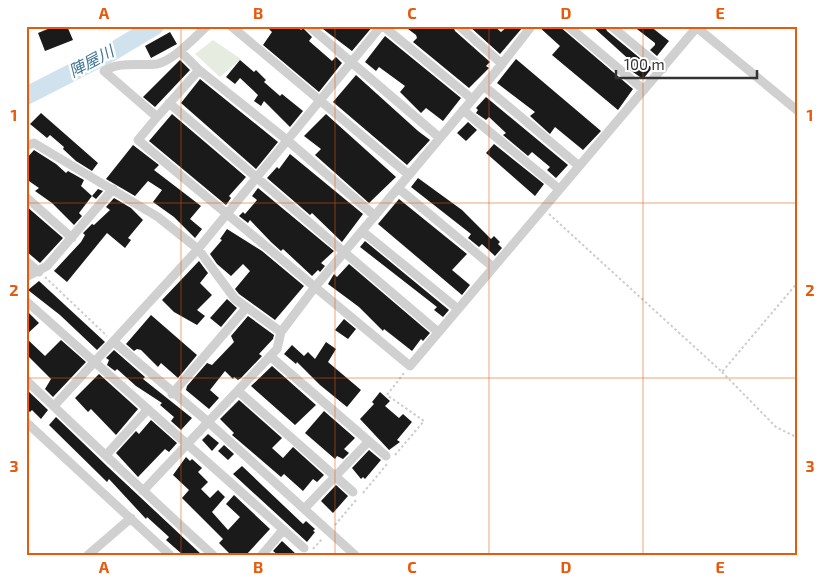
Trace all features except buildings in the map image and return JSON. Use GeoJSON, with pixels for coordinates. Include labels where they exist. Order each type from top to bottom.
{"type":"FeatureCollection","features":[{"type":"Feature","properties":{"kind":"street"},"geometry":{"type":"LineString","coordinates":[[157,117],[104,71],[113,66],[160,64],[180,51],[207,26]]}},
{"type":"Feature","properties":{"kind":"street"},"geometry":{"type":"LineString","coordinates":[[231,26],[409,175]]}},
{"type":"Feature","properties":{"kind":"street"},"geometry":{"type":"LineString","coordinates":[[309,26],[440,138]]}},
{"type":"Feature","properties":{"kind":"street"},"geometry":{"type":"LineString","coordinates":[[54,406],[198,249],[382,26],[472,99]]}},
{"type":"Feature","properties":{"kind":"street"},"geometry":{"type":"LineString","coordinates":[[458,26],[502,64]]}},
{"type":"Feature","properties":{"kind":"street"},"geometry":{"type":"LineString","coordinates":[[568,26],[644,90]]}},
{"type":"Feature","properties":{"kind":"street"},"geometry":{"type":"LineString","coordinates":[[611,26],[663,69]]}},
{"type":"Feature","properties":{"kind":"street"},"geometry":{"type":"LineString","coordinates":[[142,491],[277,349],[281,332],[315,287],[484,86],[530,27]]}},
{"type":"Feature","properties":{"kind":"street"},"geometry":{"type":"LineString","coordinates":[[199,70],[138,140],[410,366],[663,69],[696,27],[798,112]]}},
{"type":"Feature","properties":{"kind":"street"},"geometry":{"type":"LineString","coordinates":[[180,51],[199,70],[287,140],[375,216]]}},
{"type":"Feature","properties":{"kind":"street"},"geometry":{"type":"LineString","coordinates":[[484,86],[579,166]]}},
{"type":"Feature","properties":{"kind":"street"},"geometry":{"type":"LineString","coordinates":[[169,103],[438,332]]}},
{"type":"Feature","properties":{"kind":"street"},"geometry":{"type":"LineString","coordinates":[[463,110],[559,189]]}},
{"type":"Feature","properties":{"kind":"street"},"geometry":{"type":"LineString","coordinates":[[26,146],[34,143],[158,217],[198,249],[235,299],[281,332]]}},
{"type":"Feature","properties":{"kind":"street"},"geometry":{"type":"LineString","coordinates":[[398,188],[493,267]]}},
{"type":"Feature","properties":{"kind":"street"},"geometry":{"type":"LineString","coordinates":[[26,278],[39,272],[72,238],[113,189]]}},
{"type":"Feature","properties":{"kind":"street"},"geometry":{"type":"LineString","coordinates":[[26,197],[72,238]]}},
{"type":"Feature","properties":{"kind":"street"},"geometry":{"type":"LineString","coordinates":[[362,231],[458,309]]}},
{"type":"Feature","properties":{"kind":"street"},"geometry":{"type":"LineString","coordinates":[[26,261],[39,272]]}},
{"type":"Feature","properties":{"kind":"street"},"geometry":{"type":"LineString","coordinates":[[26,301],[306,551]]}},
{"type":"Feature","properties":{"kind":"street"},"geometry":{"type":"LineString","coordinates":[[172,394],[246,308]]}},
{"type":"Feature","properties":{"kind":"street"},"geometry":{"type":"LineString","coordinates":[[114,342],[172,394],[207,421],[355,555]]}},
{"type":"Feature","properties":{"kind":"street"},"geometry":{"type":"LineString","coordinates":[[270,356],[386,456]]}},
{"type":"Feature","properties":{"kind":"street"},"geometry":{"type":"LineString","coordinates":[[26,380],[107,454],[142,491],[213,555]]}},
{"type":"Feature","properties":{"kind":"street"},"geometry":{"type":"LineString","coordinates":[[238,391],[353,492]]}},
{"type":"Feature","properties":{"kind":"street"},"geometry":{"type":"LineString","coordinates":[[107,454],[148,410]]}},
{"type":"Feature","properties":{"kind":"street"},"geometry":{"type":"LineString","coordinates":[[26,422],[170,555]]}},
{"type":"Feature","properties":{"kind":"street"},"geometry":{"type":"LineString","coordinates":[[304,509],[369,441]]}},
{"type":"Feature","properties":{"kind":"street"},"geometry":{"type":"LineString","coordinates":[[88,555],[131,518]]}},
{"type":"Feature","properties":{"kind":"street"},"geometry":{"type":"LineString","coordinates":[[262,555],[283,530]]}},
{"type":"Feature","properties":{"kind":"path"},"geometry":{"type":"LineString","coordinates":[[544,209],[722,372],[776,427],[798,438]]}},
{"type":"Feature","properties":{"kind":"path"},"geometry":{"type":"LineString","coordinates":[[39,272],[114,342]]}},
{"type":"Feature","properties":{"kind":"path"},"geometry":{"type":"LineString","coordinates":[[722,372],[798,282]]}},
{"type":"Feature","properties":{"kind":"path"},"geometry":{"type":"LineString","coordinates":[[381,472],[424,421],[387,395],[410,366]]}},
{"type":"Feature","properties":{"kind":"path"},"geometry":{"type":"LineString","coordinates":[[306,551],[329,531]]}},
{"type":"Feature","properties":{"kind":"shaded area"},"geometry":{"type":"Polygon","coordinates":[[[213,40],[241,59],[220,77],[195,54],[213,40]]]}},
{"type":"Feature","properties":{"kind":"waterway","name":"陣屋川"},"geometry":{"type":"LineString","coordinates":[[26,96],[110,53],[155,26]]}}]}
